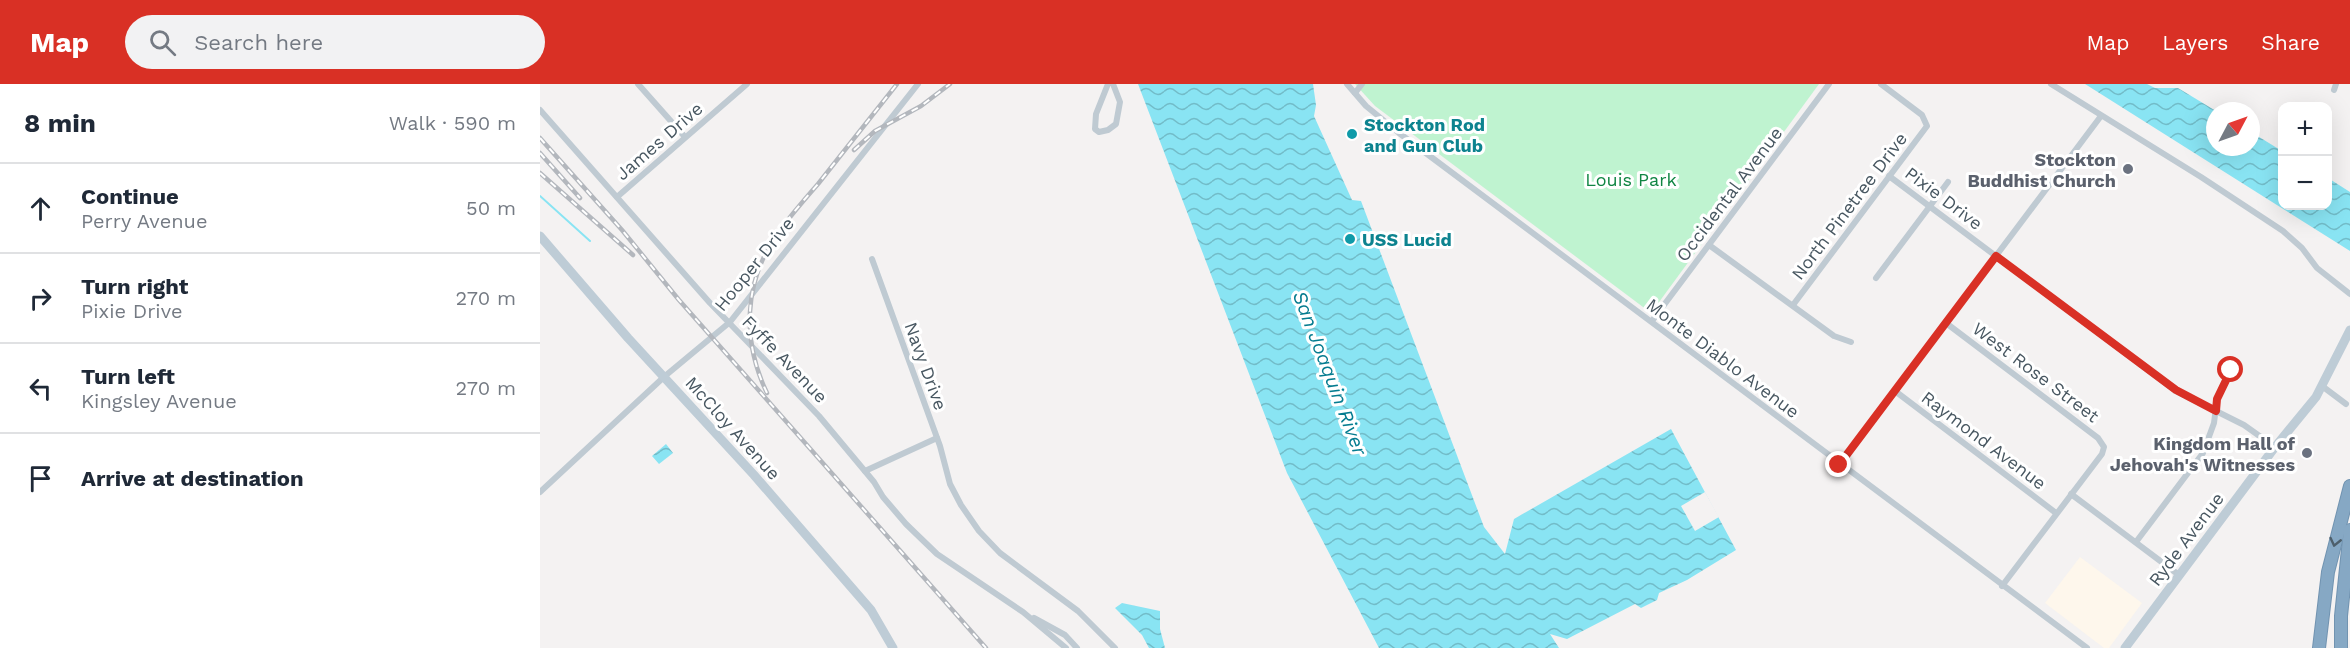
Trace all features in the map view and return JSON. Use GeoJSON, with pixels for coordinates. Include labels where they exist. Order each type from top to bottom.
{"type":"FeatureCollection","features":[{"type":"Feature","properties":{"kind":"highway"},"geometry":{"type":"LineString","coordinates":[[2319,648],[2328,573],[2350,486]]}},
{"type":"Feature","properties":{"kind":"highway"},"geometry":{"type":"LineString","coordinates":[[2341,648],[2341,616],[2350,530]]}},
{"type":"Feature","properties":{"kind":"street"},"geometry":{"type":"LineString","coordinates":[[638,84],[685,137]]}},
{"type":"Feature","properties":{"kind":"street","name":"James Drive"},"geometry":{"type":"LineString","coordinates":[[617,198],[747,84]]}},
{"type":"Feature","properties":{"kind":"street","name":"Hooper Drive"},"geometry":{"type":"LineString","coordinates":[[540,492],[665,376],[730,322],[918,84]]}},
{"type":"Feature","properties":{"kind":"street"},"geometry":{"type":"LineString","coordinates":[[1108,84],[1094,121],[1095,129],[1100,132],[1115,127],[1116,124],[1119,102],[1113,84]]}},
{"type":"Feature","properties":{"kind":"street","name":"Monte Diablo Avenue"},"geometry":{"type":"LineString","coordinates":[[1347,84],[1371,110],[1399,133],[2086,648]]}},
{"type":"Feature","properties":{"kind":"street"},"geometry":{"type":"LineString","coordinates":[[1355,93],[1362,84]]}},
{"type":"Feature","properties":{"kind":"street","name":"Occidental Avenue"},"geometry":{"type":"LineString","coordinates":[[1652,321],[1829,84]]}},
{"type":"Feature","properties":{"kind":"street","name":"North Pinetree Drive"},"geometry":{"type":"LineString","coordinates":[[1793,305],[1925,130],[1927,124],[1922,115],[1881,84]]}},
{"type":"Feature","properties":{"kind":"street"},"geometry":{"type":"LineString","coordinates":[[2051,84],[2283,231],[2302,248],[2317,268],[2350,294]]}},
{"type":"Feature","properties":{"kind":"street","name":"Fyffe Avenue"},"geometry":{"type":"LineString","coordinates":[[540,110],[710,303],[819,416],[906,524],[937,554],[1023,612],[1066,648]]}},
{"type":"Feature","properties":{"kind":"street"},"geometry":{"type":"LineString","coordinates":[[1839,465],[2101,116]]}},
{"type":"Feature","properties":{"kind":"street","name":"Pixie Drive"},"geometry":{"type":"LineString","coordinates":[[1890,176],[2168,385],[2244,425],[2275,447]]}},
{"type":"Feature","properties":{"kind":"street"},"geometry":{"type":"LineString","coordinates":[[1876,278],[1948,182]]}},
{"type":"Feature","properties":{"kind":"street","name":"McCloy Avenue"},"geometry":{"type":"LineString","coordinates":[[540,236],[871,610],[893,648]]}},
{"type":"Feature","properties":{"kind":"street"},"geometry":{"type":"LineString","coordinates":[[1709,245],[1834,336],[1851,342]]}},
{"type":"Feature","properties":{"kind":"street","name":"Navy Drive"},"geometry":{"type":"LineString","coordinates":[[872,259],[937,438],[950,484],[970,519],[996,548],[1078,610],[1115,648]]}},
{"type":"Feature","properties":{"kind":"street","name":"West Rose Street"},"geometry":{"type":"LineString","coordinates":[[1946,323],[2098,438],[2104,447],[2071,494]]}},
{"type":"Feature","properties":{"kind":"street","name":"Ryde Avenue"},"geometry":{"type":"LineString","coordinates":[[2125,648],[2275,447],[2304,412],[2322,386],[2350,330]]}},
{"type":"Feature","properties":{"kind":"street"},"geometry":{"type":"LineString","coordinates":[[2136,542],[2203,453],[2214,423],[2217,399],[2231,370]]}},
{"type":"Feature","properties":{"kind":"street"},"geometry":{"type":"LineString","coordinates":[[2322,386],[2346,404]]}},
{"type":"Feature","properties":{"kind":"street","name":"Raymond Avenue"},"geometry":{"type":"LineString","coordinates":[[1894,392],[2056,513]]}},
{"type":"Feature","properties":{"kind":"street"},"geometry":{"type":"LineString","coordinates":[[865,471],[937,438]]}},
{"type":"Feature","properties":{"kind":"street"},"geometry":{"type":"LineString","coordinates":[[2001,586],[2071,494],[2179,575]]}},
{"type":"Feature","properties":{"kind":"street","name":"Fyffe Avenue"},"geometry":{"type":"LineString","coordinates":[[1023,612],[1055,628],[1077,648]]}},
{"type":"Feature","properties":{"kind":"shaded area"},"geometry":{"type":"Polygon","coordinates":[[[2080,557],[2142,603],[2109,648],[2104,648],[2045,603],[2080,557]]]}},
{"type":"Feature","properties":{"kind":"green space","name":"Louis Park"},"geometry":{"type":"Polygon","coordinates":[[[1355,84],[1819,84],[1651,313],[1375,106],[1355,84]]]}},
{"type":"Feature","properties":{"kind":"water","name":"San Joaquin River"},"geometry":{"type":"Polygon","coordinates":[[[1138,84],[1313,84],[1316,105],[1314,116],[1352,200],[1361,201],[1484,527],[1505,554],[1514,519],[1671,429],[1736,550],[1687,580],[1659,593],[1657,600],[1641,608],[1635,604],[1567,639],[1550,634],[1559,648],[1379,648],[1287,473],[1138,84]]]}},
{"type":"Feature","properties":{"kind":"water"},"geometry":{"type":"Polygon","coordinates":[[[2085,84],[2147,84],[2155,88],[2178,88],[2206,105],[2206,156],[2260,156],[2260,138],[2278,149],[2278,206],[2085,84]]]}},
{"type":"Feature","properties":{"kind":"water"},"geometry":{"type":"Polygon","coordinates":[[[2332,181],[2350,192],[2350,251],[2285,210],[2332,210],[2332,181]]]}},
{"type":"Feature","properties":{"kind":"water"},"geometry":{"type":"Polygon","coordinates":[[[666,444],[673,453],[659,464],[652,456],[666,444]]]}},
{"type":"Feature","properties":{"kind":"water"},"geometry":{"type":"Polygon","coordinates":[[[1122,603],[1160,611],[1160,629],[1165,648],[1149,648],[1142,635],[1115,608],[1122,603]]]}},
{"type":"Feature","properties":{"kind":"pier"},"geometry":{"type":"Polygon","coordinates":[[[1705,492],[1719,517],[1695,531],[1681,506],[1705,492]]]}},
{"type":"Feature","properties":{"kind":"waterway"},"geometry":{"type":"LineString","coordinates":[[540,196],[590,241]]}},
{"type":"Feature","properties":{"kind":"railway"},"geometry":{"type":"LineString","coordinates":[[767,393],[753,353],[750,332],[750,312],[758,271],[766,252],[797,208],[897,84]]}},
{"type":"Feature","properties":{"kind":"railway"},"geometry":{"type":"LineString","coordinates":[[854,150],[875,131],[921,106],[950,84]]}},
{"type":"Feature","properties":{"kind":"railway"},"geometry":{"type":"LineString","coordinates":[[540,138],[622,230],[679,300],[986,648]]}},
{"type":"Feature","properties":{"kind":"railway"},"geometry":{"type":"LineString","coordinates":[[540,153],[580,198]]}},
{"type":"Feature","properties":{"kind":"railway"},"geometry":{"type":"LineString","coordinates":[[540,173],[633,255]]}},
{"type":"Feature","properties":{"kind":"place","name":"Stockton Rod and Gun Club"},"geometry":{"type":"Point","coordinates":[1352,134]}},
{"type":"Feature","properties":{"kind":"place","name":"Stockton Buddhist Church"},"geometry":{"type":"Point","coordinates":[2128,169]}},
{"type":"Feature","properties":{"kind":"place","name":"USS Lucid"},"geometry":{"type":"Point","coordinates":[1350,239]}},
{"type":"Feature","properties":{"kind":"place","name":"Kingdom Hall of Jehovah's Witnesses"},"geometry":{"type":"Point","coordinates":[2307,453]}},
{"type":"Feature","properties":{"kind":"route"},"geometry":{"type":"LineString","coordinates":[[1839,465],[1996,256],[2153,374],[2198,403],[2216,411],[2217,399],[2231,370]]}}]}
